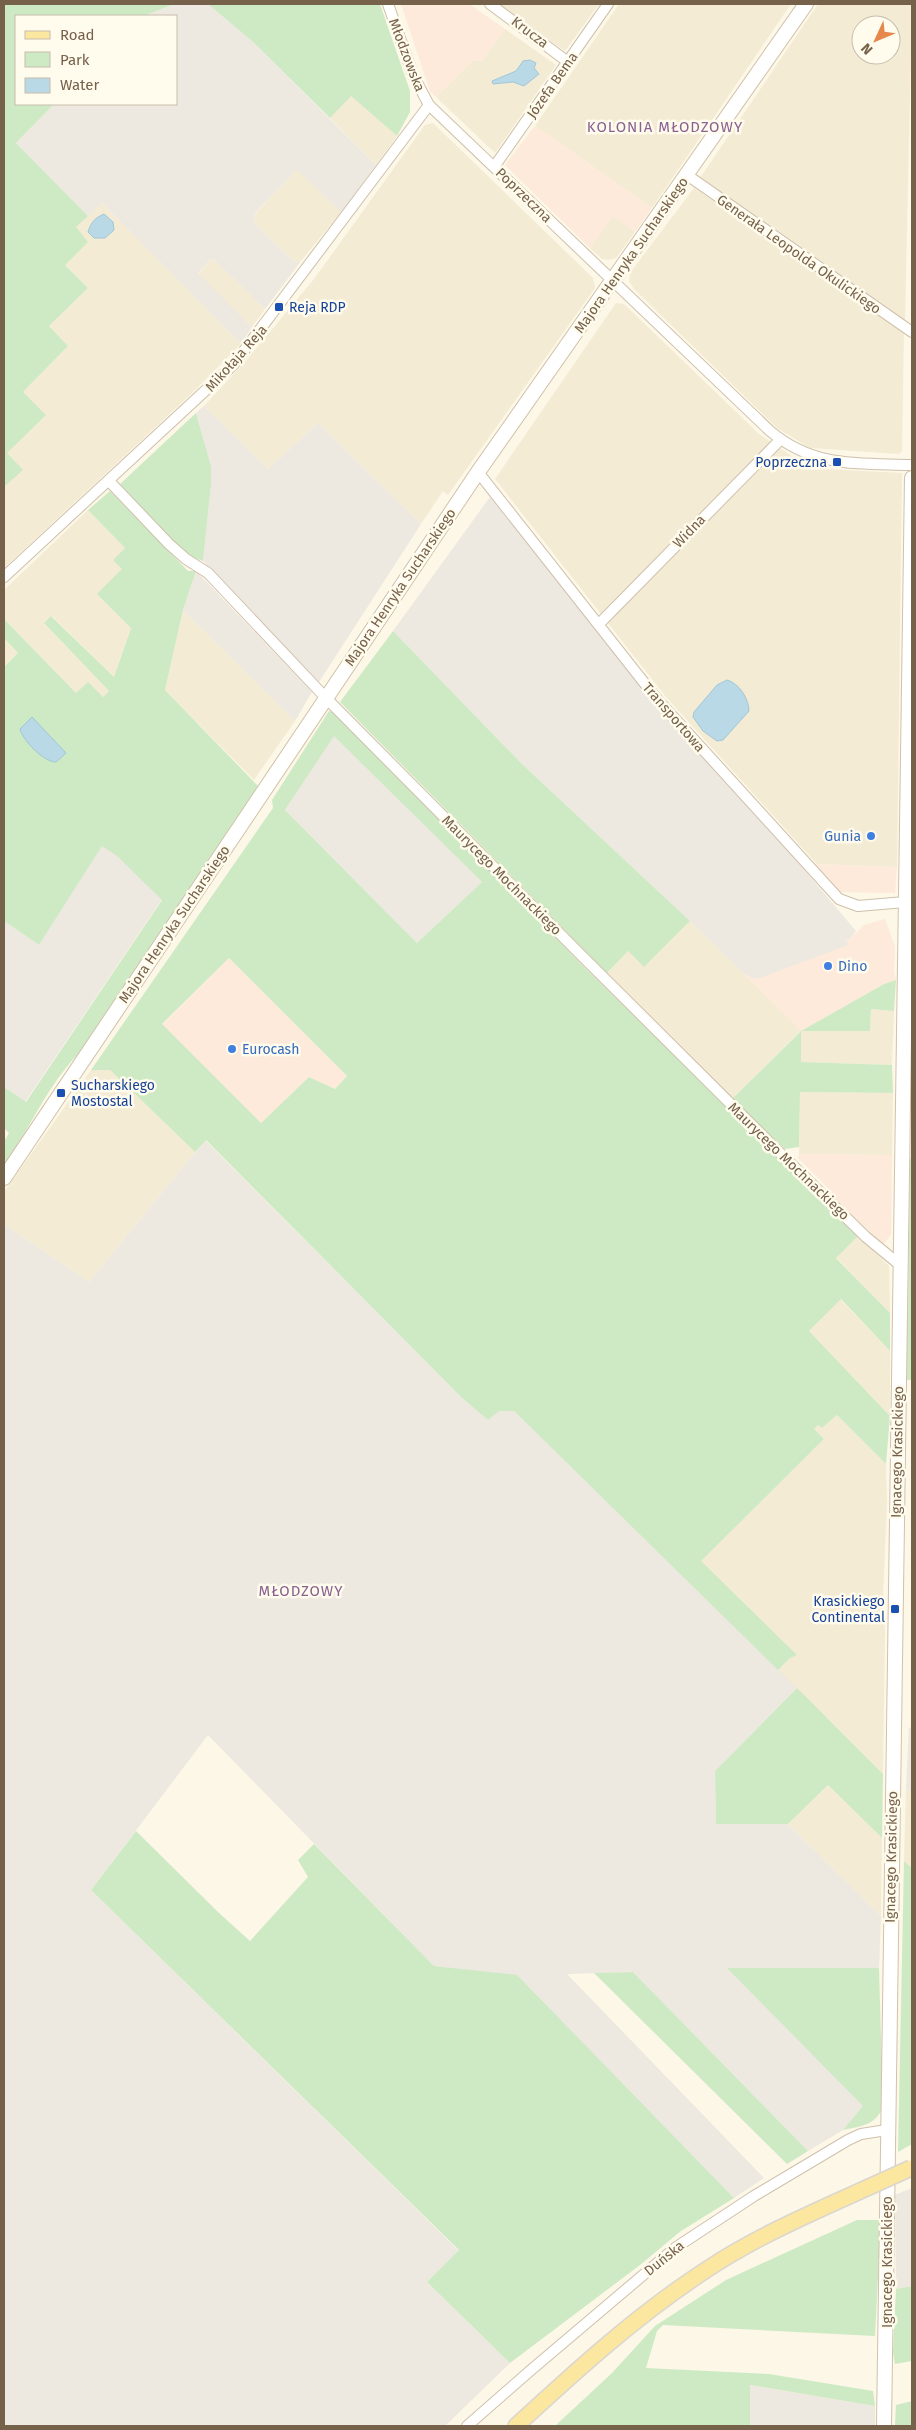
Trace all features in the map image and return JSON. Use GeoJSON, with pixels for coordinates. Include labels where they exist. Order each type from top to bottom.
{"type":"FeatureCollection","features":[{"type":"Feature","properties":{"kind":"main road"},"geometry":{"type":"LineString","coordinates":[[516,2426],[597,2352],[654,2306],[707,2269],[792,2222],[911,2168]]}},
{"type":"Feature","properties":{"kind":"street","name":"Młodzowska"},"geometry":{"type":"LineString","coordinates":[[388,4],[413,75],[429,105]]}},
{"type":"Feature","properties":{"kind":"street","name":"Krucza"},"geometry":{"type":"LineString","coordinates":[[490,4],[521,25],[568,62]]}},
{"type":"Feature","properties":{"kind":"street","name":"Józefa Bema"},"geometry":{"type":"LineString","coordinates":[[494,167],[608,4]]}},
{"type":"Feature","properties":{"kind":"street","name":"Majora Henryka Sucharskiego"},"geometry":{"type":"LineString","coordinates":[[4,1178],[325,697],[478,472],[806,4]]}},
{"type":"Feature","properties":{"kind":"street","name":"Poprzeczna"},"geometry":{"type":"LineString","coordinates":[[429,105],[780,440],[801,452],[837,462],[912,465]]}},
{"type":"Feature","properties":{"kind":"street","name":"Mikołaja Reja"},"geometry":{"type":"LineString","coordinates":[[4,577],[234,364],[429,105]]}},
{"type":"Feature","properties":{"kind":"street","name":"Generała Leopolda Okulickiego"},"geometry":{"type":"LineString","coordinates":[[687,175],[912,332]]}},
{"type":"Feature","properties":{"kind":"street","name":"Widna"},"geometry":{"type":"LineString","coordinates":[[600,624],[780,440]]}},
{"type":"Feature","properties":{"kind":"street","name":"Transportowa"},"geometry":{"type":"LineString","coordinates":[[478,472],[600,624],[657,699],[839,899],[858,906],[905,902]]}},
{"type":"Feature","properties":{"kind":"street","name":"Ignacego Krasickiego"},"geometry":{"type":"LineString","coordinates":[[884,2426],[900,1265],[907,1078],[905,902],[910,782],[912,478]]}},
{"type":"Feature","properties":{"kind":"street","name":"Maurycego Mochnackiego"},"geometry":{"type":"LineString","coordinates":[[109,481],[169,544],[186,559],[208,573],[325,697],[779,1152],[866,1237],[900,1265]]}},
{"type":"Feature","properties":{"kind":"street","name":"Duńska"},"geometry":{"type":"LineString","coordinates":[[467,2426],[612,2300],[686,2240],[848,2140],[861,2134],[887,2130]]}},
{"type":"Feature","properties":{"kind":"shaded area"},"geometry":{"type":"Polygon","coordinates":[[[174,4],[208,4],[253,42],[376,165],[341,212],[297,170],[255,213],[254,223],[294,262],[301,261],[265,309],[212,258],[198,273],[252,327],[241,344],[102,203],[88,216],[16,143],[53,105],[178,105],[178,15],[146,15],[174,4]]]}},
{"type":"Feature","properties":{"kind":"shaded area"},"geometry":{"type":"Polygon","coordinates":[[[401,4],[469,4],[505,29],[482,61],[473,60],[436,97],[430,91],[401,4]]]}},
{"type":"Feature","properties":{"kind":"shaded area"},"geometry":{"type":"Polygon","coordinates":[[[499,4],[599,4],[565,51],[499,4]]]}},
{"type":"Feature","properties":{"kind":"shaded area"},"geometry":{"type":"Polygon","coordinates":[[[619,4],[791,4],[652,208],[535,126],[619,4]]]}},
{"type":"Feature","properties":{"kind":"shaded area"},"geometry":{"type":"Polygon","coordinates":[[[818,4],[912,4],[905,322],[700,178],[818,4]]]}},
{"type":"Feature","properties":{"kind":"shaded area"},"geometry":{"type":"Polygon","coordinates":[[[505,29],[556,65],[495,153],[436,97],[473,60],[482,61],[505,29]]]}},
{"type":"Feature","properties":{"kind":"shaded area"},"geometry":{"type":"Polygon","coordinates":[[[349,94],[397,136],[376,165],[328,116],[349,94]]]}},
{"type":"Feature","properties":{"kind":"shaded area"},"geometry":{"type":"Polygon","coordinates":[[[433,123],[593,278],[595,288],[448,495],[443,491],[421,524],[318,423],[268,469],[204,406],[244,363],[314,279],[425,125],[433,123]]]}},
{"type":"Feature","properties":{"kind":"shaded area"},"geometry":{"type":"Polygon","coordinates":[[[535,126],[652,208],[635,232],[613,216],[590,248],[505,165],[535,126]]]}},
{"type":"Feature","properties":{"kind":"shaded area"},"geometry":{"type":"Polygon","coordinates":[[[297,169],[341,212],[301,261],[294,262],[254,223],[255,214],[297,169]]]}},
{"type":"Feature","properties":{"kind":"shaded area"},"geometry":{"type":"Polygon","coordinates":[[[694,188],[904,332],[902,451],[899,454],[810,448],[777,428],[634,289],[629,281],[630,273],[694,188]]]}},
{"type":"Feature","properties":{"kind":"shaded area"},"geometry":{"type":"Polygon","coordinates":[[[102,203],[241,344],[191,394],[4,568],[4,485],[7,453],[23,392],[68,346],[49,326],[88,288],[65,265],[75,227],[102,203]]]}},
{"type":"Feature","properties":{"kind":"shaded area"},"geometry":{"type":"Polygon","coordinates":[[[613,215],[635,232],[616,258],[602,259],[590,248],[613,215]]]}},
{"type":"Feature","properties":{"kind":"shaded area"},"geometry":{"type":"Polygon","coordinates":[[[212,258],[265,309],[252,327],[198,274],[212,258]]]}},
{"type":"Feature","properties":{"kind":"shaded area"},"geometry":{"type":"Polygon","coordinates":[[[616,303],[624,304],[759,434],[805,465],[825,469],[902,473],[897,867],[817,864],[666,697],[495,479],[616,303]]]}},
{"type":"Feature","properties":{"kind":"shaded area"},"geometry":{"type":"Polygon","coordinates":[[[204,406],[268,469],[318,423],[421,524],[319,682],[203,561],[211,485],[211,466],[196,413],[204,406]]]}},
{"type":"Feature","properties":{"kind":"shaded area"},"geometry":{"type":"Polygon","coordinates":[[[490,497],[651,700],[773,833],[856,931],[851,938],[846,940],[848,945],[757,979],[745,975],[522,764],[393,631],[490,497]]]}},
{"type":"Feature","properties":{"kind":"shaded area"},"geometry":{"type":"Polygon","coordinates":[[[88,510],[125,548],[122,569],[131,627],[114,677],[52,616],[44,623],[109,691],[103,697],[76,693],[4,619],[4,590],[88,510]]]}},
{"type":"Feature","properties":{"kind":"shaded area"},"geometry":{"type":"Polygon","coordinates":[[[196,571],[312,692],[295,721],[183,610],[196,571]]]}},
{"type":"Feature","properties":{"kind":"shaded area"},"geometry":{"type":"Polygon","coordinates":[[[183,610],[295,721],[254,780],[165,690],[183,610]]]}},
{"type":"Feature","properties":{"kind":"shaded area"},"geometry":{"type":"Polygon","coordinates":[[[4,638],[18,653],[4,667],[4,638]]]}},
{"type":"Feature","properties":{"kind":"shaded area"},"geometry":{"type":"Polygon","coordinates":[[[334,735],[482,882],[417,943],[285,810],[334,735]]]}},
{"type":"Feature","properties":{"kind":"shaded area"},"geometry":{"type":"Polygon","coordinates":[[[102,845],[111,850],[162,899],[25,1102],[4,1087],[4,921],[39,945],[102,845]]]}},
{"type":"Feature","properties":{"kind":"shaded area"},"geometry":{"type":"Polygon","coordinates":[[[817,864],[897,867],[895,893],[839,892],[817,864]]]}},
{"type":"Feature","properties":{"kind":"shaded area"},"geometry":{"type":"Polygon","coordinates":[[[885,919],[895,947],[894,971],[896,980],[884,984],[801,1031],[745,975],[757,979],[847,945],[846,940],[851,938],[864,925],[885,919]]]}},
{"type":"Feature","properties":{"kind":"shaded area"},"geometry":{"type":"Polygon","coordinates":[[[690,921],[801,1030],[870,1031],[871,1009],[894,1011],[892,1065],[801,1062],[800,1031],[732,1099],[607,973],[628,951],[644,966],[690,921]]]}},
{"type":"Feature","properties":{"kind":"shaded area"},"geometry":{"type":"Polygon","coordinates":[[[229,958],[347,1076],[335,1089],[309,1077],[261,1123],[162,1025],[229,958]]]}},
{"type":"Feature","properties":{"kind":"shaded area"},"geometry":{"type":"Polygon","coordinates":[[[91,1070],[110,1070],[195,1152],[89,1282],[4,1224],[4,1192],[91,1070]]]}},
{"type":"Feature","properties":{"kind":"shaded area"},"geometry":{"type":"Polygon","coordinates":[[[800,1092],[893,1093],[892,1155],[799,1154],[800,1092]]]}},
{"type":"Feature","properties":{"kind":"shaded area"},"geometry":{"type":"Polygon","coordinates":[[[205,1140],[462,1398],[488,1420],[499,1411],[514,1411],[797,1688],[715,1771],[716,1824],[788,1824],[881,1916],[879,1968],[728,1968],[864,2106],[843,2130],[808,2151],[633,1972],[567,1974],[764,2178],[734,2198],[517,1976],[434,1966],[208,1735],[91,1890],[459,2251],[427,2282],[510,2363],[445,2426],[4,2426],[4,1224],[89,1282],[205,1140]]]}},
{"type":"Feature","properties":{"kind":"shaded area"},"geometry":{"type":"Polygon","coordinates":[[[799,1154],[892,1155],[891,1234],[883,1245],[832,1195],[832,1192],[798,1158],[799,1154]]]}},
{"type":"Feature","properties":{"kind":"shaded area"},"geometry":{"type":"Polygon","coordinates":[[[859,1235],[889,1266],[890,1313],[836,1257],[859,1235]]]}},
{"type":"Feature","properties":{"kind":"shaded area"},"geometry":{"type":"Polygon","coordinates":[[[840,1299],[890,1351],[890,1416],[809,1331],[840,1299]]]}},
{"type":"Feature","properties":{"kind":"shaded area"},"geometry":{"type":"Polygon","coordinates":[[[837,1415],[886,1464],[887,1501],[883,1597],[885,1632],[883,1774],[778,1670],[790,1658],[796,1655],[700,1561],[824,1439],[813,1429],[818,1425],[822,1428],[837,1415]]]}},
{"type":"Feature","properties":{"kind":"shaded area"},"geometry":{"type":"Polygon","coordinates":[[[909,1727],[912,1729],[912,1793],[906,1788],[909,1727]]]}},
{"type":"Feature","properties":{"kind":"shaded area"},"geometry":{"type":"Polygon","coordinates":[[[828,1785],[882,1838],[881,1916],[788,1824],[828,1785]]]}},
{"type":"Feature","properties":{"kind":"shaded area"},"geometry":{"type":"Polygon","coordinates":[[[906,1788],[912,1793],[912,1868],[904,1861],[906,1788]]]}},
{"type":"Feature","properties":{"kind":"shaded area"},"geometry":{"type":"Polygon","coordinates":[[[912,2188],[912,2286],[896,2289],[895,2195],[912,2188]]]}},
{"type":"Feature","properties":{"kind":"shaded area"},"geometry":{"type":"Polygon","coordinates":[[[749,2385],[875,2406],[875,2426],[750,2426],[749,2385]]]}},
{"type":"Feature","properties":{"kind":"green space"},"geometry":{"type":"Polygon","coordinates":[[[4,4],[174,4],[146,15],[15,15],[15,105],[53,105],[16,143],[88,216],[76,227],[88,242],[65,265],[88,288],[49,326],[68,346],[23,392],[46,415],[7,453],[23,470],[5,486],[4,4]]]}},
{"type":"Feature","properties":{"kind":"green space"},"geometry":{"type":"Polygon","coordinates":[[[208,4],[380,4],[410,91],[410,112],[397,136],[351,96],[330,118],[253,42],[208,4]]]}},
{"type":"Feature","properties":{"kind":"green space"},"geometry":{"type":"Polygon","coordinates":[[[196,413],[211,466],[211,485],[203,561],[187,555],[120,484],[196,413]]]}},
{"type":"Feature","properties":{"kind":"green space"},"geometry":{"type":"Polygon","coordinates":[[[110,491],[188,571],[196,571],[183,610],[165,690],[258,786],[81,1051],[58,1078],[4,1166],[4,1142],[9,1133],[4,1128],[4,1087],[26,1102],[162,900],[117,856],[102,846],[39,945],[4,921],[4,667],[18,653],[4,638],[4,619],[76,693],[88,682],[103,697],[109,691],[44,623],[51,616],[114,677],[131,628],[97,594],[122,569],[113,560],[125,548],[88,510],[110,491]]]}},
{"type":"Feature","properties":{"kind":"green space"},"geometry":{"type":"Polygon","coordinates":[[[393,631],[522,764],[690,921],[644,967],[628,951],[607,973],[340,702],[393,631]]]}},
{"type":"Feature","properties":{"kind":"green space"},"geometry":{"type":"Polygon","coordinates":[[[329,711],[335,713],[588,971],[859,1235],[836,1258],[890,1313],[890,1351],[841,1299],[809,1331],[890,1416],[886,1464],[837,1415],[822,1428],[818,1425],[814,1429],[824,1439],[701,1561],[797,1655],[790,1658],[778,1670],[514,1411],[499,1411],[488,1420],[462,1398],[206,1140],[195,1152],[110,1070],[91,1070],[273,808],[272,800],[329,711]],[[334,736],[285,810],[417,943],[482,882],[334,736]],[[229,958],[162,1024],[261,1123],[309,1077],[335,1089],[347,1076],[229,958]]]}},
{"type":"Feature","properties":{"kind":"green space"},"geometry":{"type":"Polygon","coordinates":[[[896,980],[894,1011],[871,1009],[870,1031],[801,1031],[884,984],[896,980]]]}},
{"type":"Feature","properties":{"kind":"green space"},"geometry":{"type":"Polygon","coordinates":[[[801,1031],[801,1062],[892,1065],[893,1093],[800,1092],[799,1147],[785,1149],[732,1099],[801,1031]]]}},
{"type":"Feature","properties":{"kind":"green space"},"geometry":{"type":"Polygon","coordinates":[[[912,1152],[912,1380],[904,1380],[904,1328],[908,1318],[910,1161],[912,1152]]]}},
{"type":"Feature","properties":{"kind":"green space"},"geometry":{"type":"Polygon","coordinates":[[[797,1688],[883,1774],[882,1838],[828,1785],[788,1824],[716,1824],[715,1771],[797,1688]]]}},
{"type":"Feature","properties":{"kind":"green space"},"geometry":{"type":"Polygon","coordinates":[[[136,1831],[250,1941],[308,1877],[298,1860],[314,1844],[434,1966],[517,1975],[734,2198],[681,2231],[640,2265],[510,2363],[427,2282],[459,2250],[91,1890],[136,1831]]]}},
{"type":"Feature","properties":{"kind":"green space"},"geometry":{"type":"Polygon","coordinates":[[[904,1861],[912,1868],[912,2144],[898,2152],[904,1861]]]}},
{"type":"Feature","properties":{"kind":"green space"},"geometry":{"type":"Polygon","coordinates":[[[727,1968],[879,1968],[883,2107],[872,2122],[843,2130],[863,2106],[727,1968]]]}},
{"type":"Feature","properties":{"kind":"green space"},"geometry":{"type":"Polygon","coordinates":[[[633,1972],[808,2151],[787,2164],[594,1973],[633,1972]]]}},
{"type":"Feature","properties":{"kind":"green space"},"geometry":{"type":"Polygon","coordinates":[[[857,2220],[881,2220],[875,2336],[663,2325],[657,2331],[646,2368],[769,2374],[873,2391],[875,2406],[750,2385],[750,2426],[555,2426],[612,2373],[655,2326],[726,2280],[857,2220]]]}},
{"type":"Feature","properties":{"kind":"green space"},"geometry":{"type":"Polygon","coordinates":[[[912,2286],[912,2361],[895,2364],[893,2352],[896,2289],[912,2286]]]}},
{"type":"Feature","properties":{"kind":"green space"},"geometry":{"type":"Polygon","coordinates":[[[912,2401],[912,2426],[895,2426],[896,2405],[912,2401]]]}},
{"type":"Feature","properties":{"kind":"water"},"geometry":{"type":"Polygon","coordinates":[[[530,60],[536,63],[534,68],[539,74],[524,86],[513,82],[493,84],[492,81],[516,71],[523,61],[530,60]]]}},
{"type":"Feature","properties":{"kind":"water"},"geometry":{"type":"Polygon","coordinates":[[[104,214],[113,222],[114,230],[105,238],[94,238],[88,232],[89,229],[98,217],[104,214]]]}},
{"type":"Feature","properties":{"kind":"water"},"geometry":{"type":"Polygon","coordinates":[[[727,680],[736,684],[742,692],[749,706],[749,711],[723,740],[717,741],[703,731],[693,717],[694,712],[717,685],[727,680]]]}},
{"type":"Feature","properties":{"kind":"water"},"geometry":{"type":"Polygon","coordinates":[[[32,717],[66,753],[56,762],[40,755],[22,734],[20,729],[32,717]]]}},
{"type":"Feature","properties":{"kind":"place","name":"Reja RDP"},"geometry":{"type":"Point","coordinates":[279,307]}},
{"type":"Feature","properties":{"kind":"place","name":"Poprzeczna"},"geometry":{"type":"Point","coordinates":[837,462]}},
{"type":"Feature","properties":{"kind":"place","name":"Gunia"},"geometry":{"type":"Point","coordinates":[871,836]}},
{"type":"Feature","properties":{"kind":"place","name":"Dino"},"geometry":{"type":"Point","coordinates":[828,966]}},
{"type":"Feature","properties":{"kind":"place","name":"Eurocash"},"geometry":{"type":"Point","coordinates":[232,1049]}},
{"type":"Feature","properties":{"kind":"place","name":"Sucharskiego Mostostal"},"geometry":{"type":"Point","coordinates":[61,1093]}},
{"type":"Feature","properties":{"kind":"place","name":"Krasickiego Continental"},"geometry":{"type":"Point","coordinates":[895,1609]}},
{"type":"Feature","properties":{"kind":"district","name":"KOLONIA MŁODZOWY"},"geometry":{"type":"Point","coordinates":[665,127]}},
{"type":"Feature","properties":{"kind":"district","name":"MŁODZOWY"},"geometry":{"type":"Point","coordinates":[301,1591]}}]}
